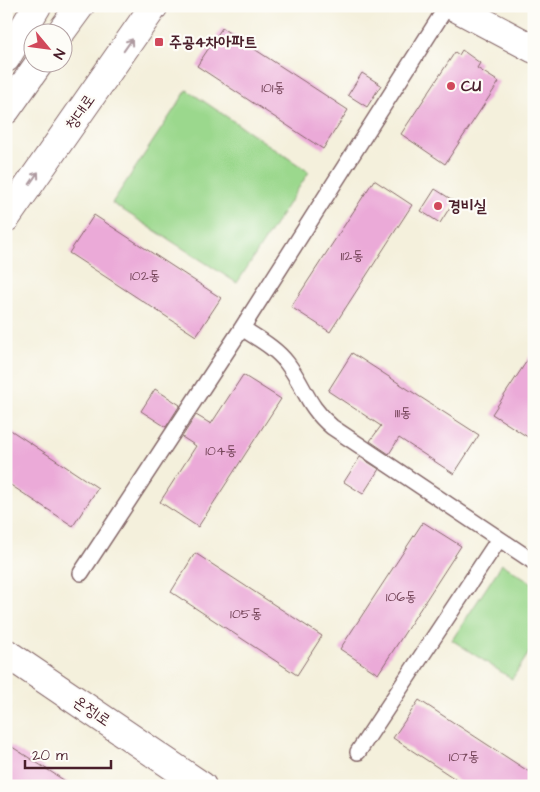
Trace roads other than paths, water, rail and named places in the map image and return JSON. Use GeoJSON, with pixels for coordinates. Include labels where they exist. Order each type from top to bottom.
{"type":"FeatureCollection","features":[{"type":"Feature","properties":{"kind":"street"},"geometry":{"type":"LineString","coordinates":[[6,58],[36,6]]}},
{"type":"Feature","properties":{"kind":"street"},"geometry":{"type":"LineString","coordinates":[[68,22],[80,6]]}},
{"type":"Feature","properties":{"kind":"street","name":"청대로"},"geometry":{"type":"LineString","coordinates":[[6,218],[154,6]]}},
{"type":"Feature","properties":{"kind":"street"},"geometry":{"type":"LineString","coordinates":[[453,6],[534,48]]}},
{"type":"Feature","properties":{"kind":"street"},"geometry":{"type":"LineString","coordinates":[[6,110],[33,72]]}},
{"type":"Feature","properties":{"kind":"street","name":"온정1로"},"geometry":{"type":"LineString","coordinates":[[6,653],[202,786]]}},
{"type":"Feature","properties":{"kind":"lane"},"geometry":{"type":"LineString","coordinates":[[81,573],[242,328],[447,6]]}},
{"type":"Feature","properties":{"kind":"lane"},"geometry":{"type":"LineString","coordinates":[[242,328],[278,353],[287,363],[311,406],[332,427],[534,562]]}},
{"type":"Feature","properties":{"kind":"lane"},"geometry":{"type":"LineString","coordinates":[[358,752],[498,539]]}},
{"type":"Feature","properties":{"kind":"place","name":"주공4차아파트"},"geometry":{"type":"Point","coordinates":[159,42]}},
{"type":"Feature","properties":{"kind":"place","name":"CU"},"geometry":{"type":"Point","coordinates":[451,86]}},
{"type":"Feature","properties":{"kind":"place","name":"경비실"},"geometry":{"type":"Point","coordinates":[438,206]}}]}
